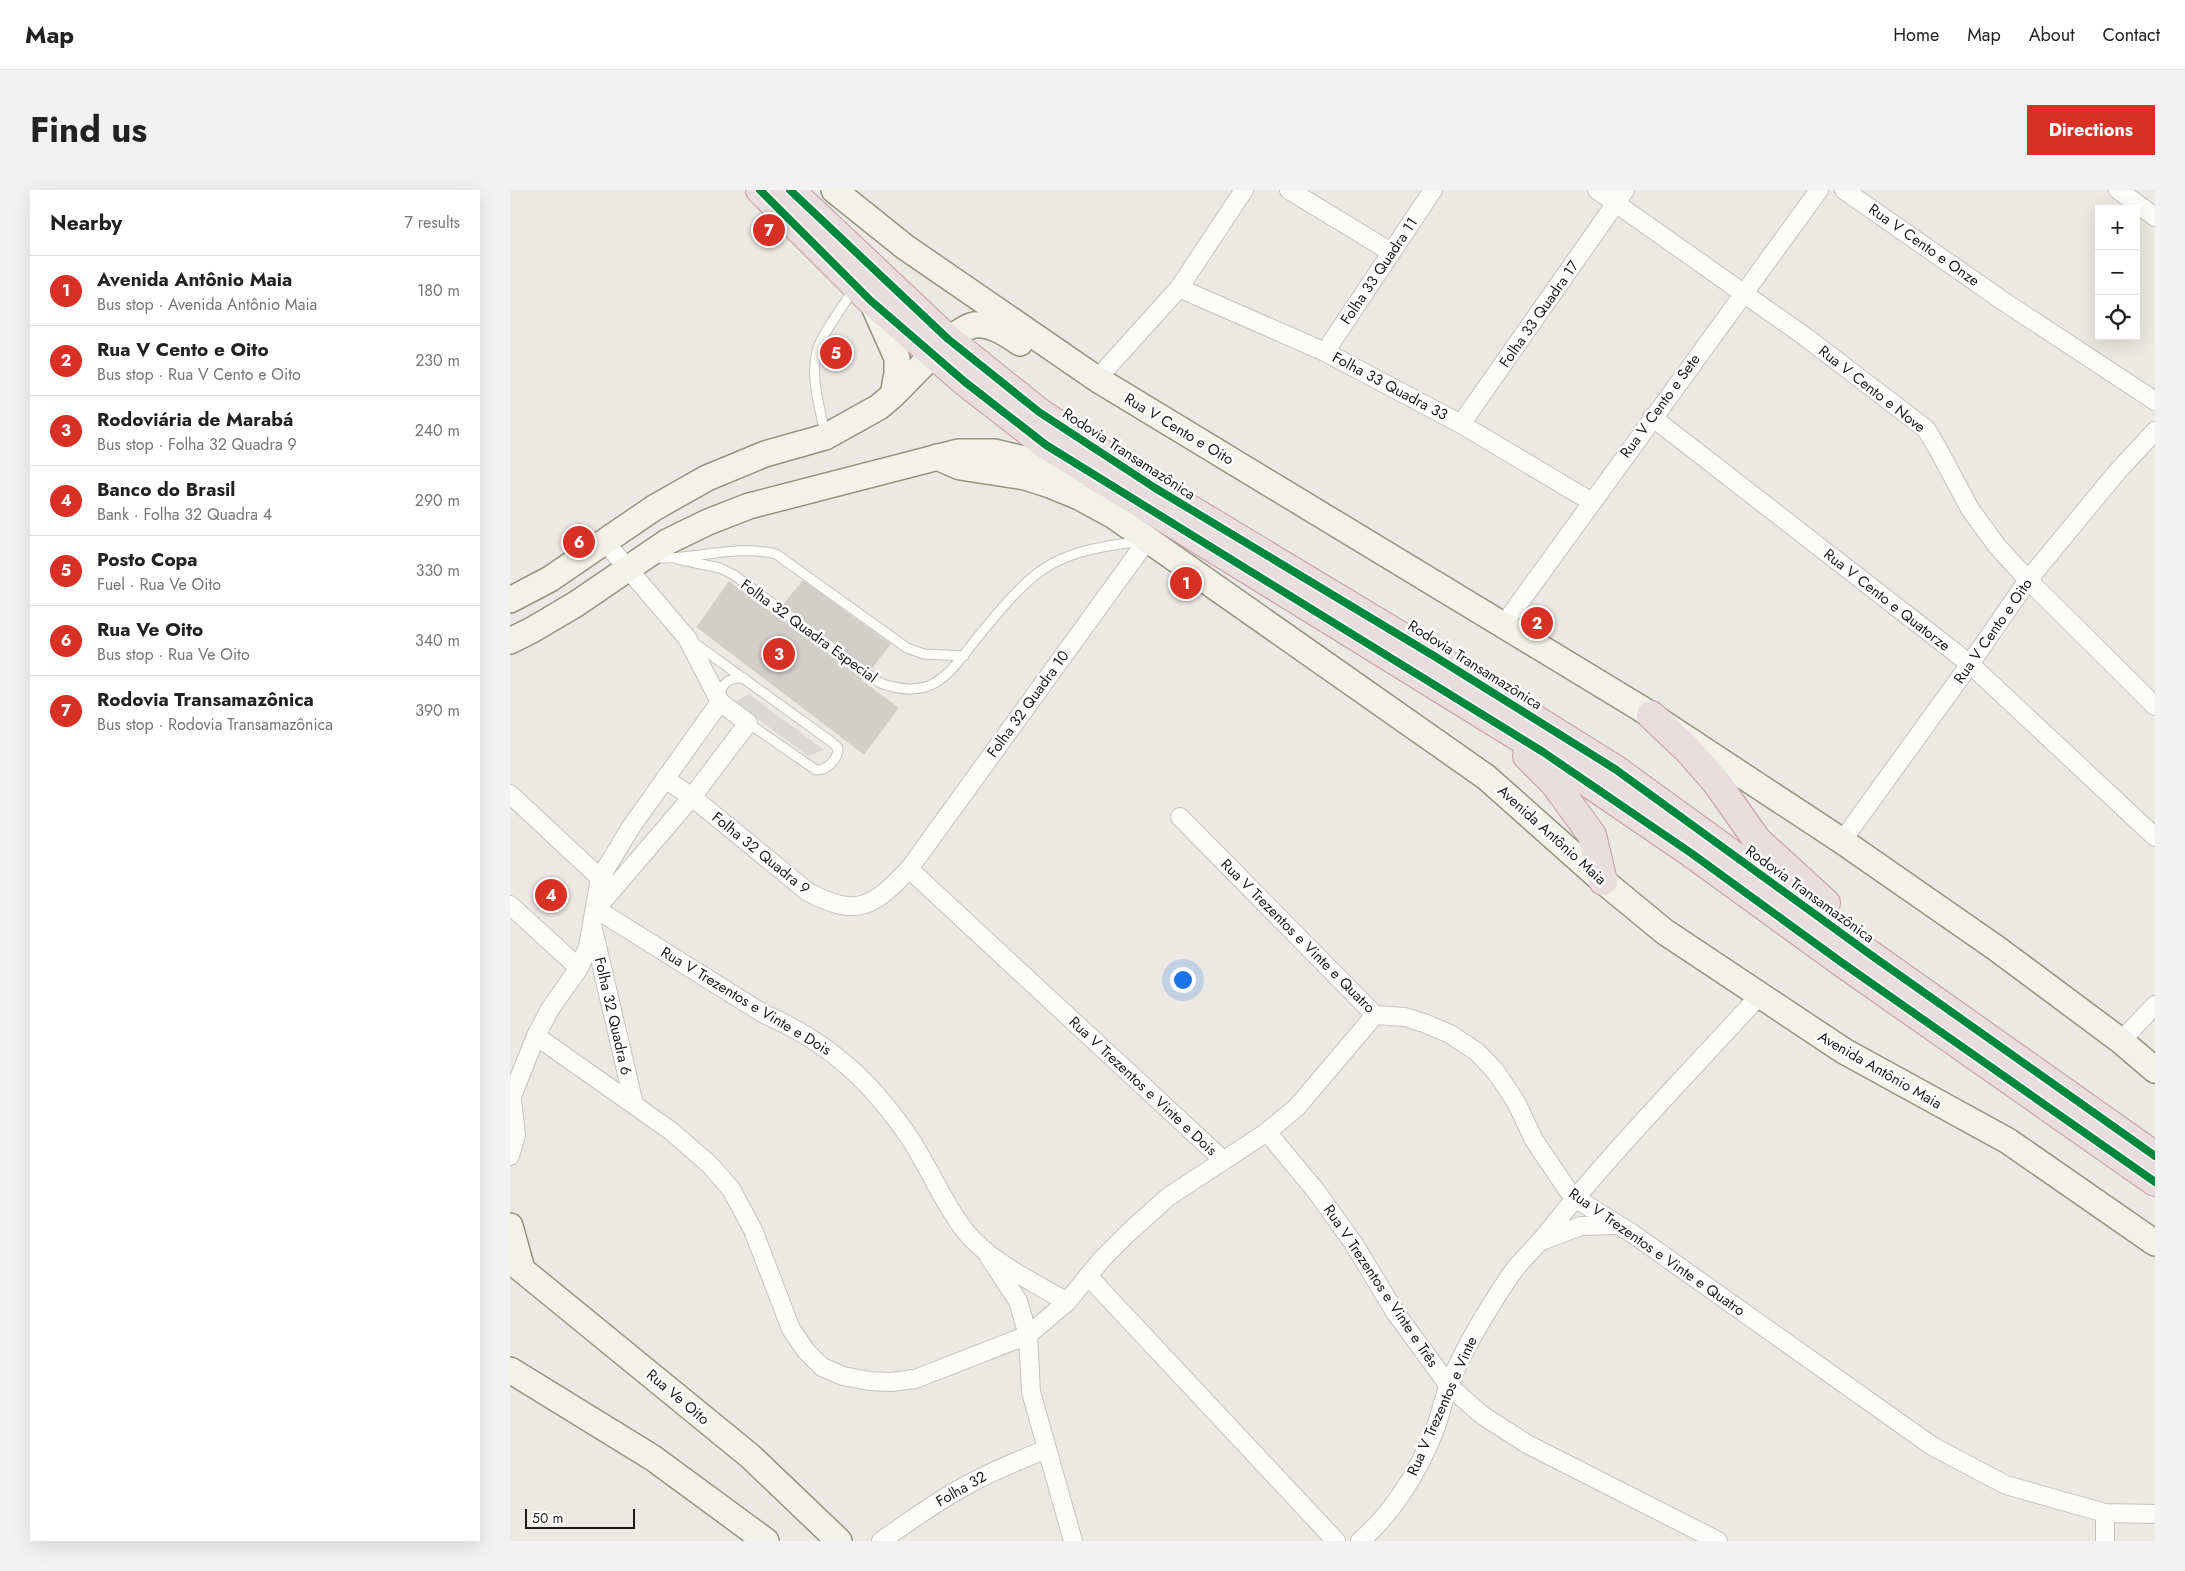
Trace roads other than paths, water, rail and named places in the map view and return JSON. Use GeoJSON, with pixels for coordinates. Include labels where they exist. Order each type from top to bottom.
{"type":"FeatureCollection","features":[{"type":"Feature","properties":{"kind":"highway","name":"Rodovia Transamazônica"},"geometry":{"type":"LineString","coordinates":[[760,190],[863,293],[1098,452],[1434,656],[1615,769],[1871,955],[2155,1156]]}},
{"type":"Feature","properties":{"kind":"highway","name":"Rodovia Transamazônica"},"geometry":{"type":"LineString","coordinates":[[790,190],[941,347],[1046,445],[1092,476],[1543,752],[1691,853],[1841,962],[2155,1182]]}},
{"type":"Feature","properties":{"kind":"highway"},"geometry":{"type":"LineString","coordinates":[[1465,704],[1517,747],[1558,788],[1592,835],[1603,881]]}},
{"type":"Feature","properties":{"kind":"highway"},"geometry":{"type":"LineString","coordinates":[[1651,715],[1688,750],[1710,776],[1757,840],[1846,920],[1871,955]]}},
{"type":"Feature","properties":{"kind":"main road","name":"Rua V Cento e Oito"},"geometry":{"type":"LineString","coordinates":[[834,190],[905,247],[1097,379],[1504,624],[1651,715],[1842,841],[1996,948],[2121,1041],[2155,1070]]}},
{"type":"Feature","properties":{"kind":"main road"},"geometry":{"type":"LineString","coordinates":[[863,293],[897,358],[897,373],[893,395]]}},
{"type":"Feature","properties":{"kind":"main road"},"geometry":{"type":"LineString","coordinates":[[510,600],[550,579],[654,508],[707,478],[765,454],[825,437],[879,407],[941,347],[964,329],[974,325],[994,328],[1060,366],[1097,379]]}},
{"type":"Feature","properties":{"kind":"main road"},"geometry":{"type":"LineString","coordinates":[[510,641],[576,604],[667,542],[708,522],[749,506],[958,452],[994,452],[1092,476]]}},
{"type":"Feature","properties":{"kind":"main road","name":"Avenida Antônio Maia"},"geometry":{"type":"LineString","coordinates":[[937,456],[960,467],[1025,477],[1050,485],[1088,502],[1148,539],[1486,777],[1603,881],[1665,932],[1844,1051],[2008,1142],[2155,1243]]}},
{"type":"Feature","properties":{"kind":"main road"},"geometry":{"type":"LineString","coordinates":[[510,1226],[516,1264]]}},
{"type":"Feature","properties":{"kind":"main road","name":"Rua Ve Oito"},"geometry":{"type":"LineString","coordinates":[[516,1264],[750,1456],[839,1541]]}},
{"type":"Feature","properties":{"kind":"main road"},"geometry":{"type":"LineString","coordinates":[[510,1370],[653,1458],[766,1541]]}},
{"type":"Feature","properties":{"kind":"street"},"geometry":{"type":"LineString","coordinates":[[1097,379],[1179,288],[1244,190]]}},
{"type":"Feature","properties":{"kind":"street"},"geometry":{"type":"LineString","coordinates":[[1290,190],[1390,252]]}},
{"type":"Feature","properties":{"kind":"street","name":"Folha 33 Quadra 11"},"geometry":{"type":"LineString","coordinates":[[1325,352],[1433,190]]}},
{"type":"Feature","properties":{"kind":"street","name":"Rua V Cento e Nove"},"geometry":{"type":"LineString","coordinates":[[1597,190],[1621,197],[1743,292],[1807,338],[1926,429],[1970,509],[1998,546],[2028,580],[2155,706]]}},
{"type":"Feature","properties":{"kind":"street","name":"Rua V Cento e Sete"},"geometry":{"type":"LineString","coordinates":[[1504,624],[1652,417],[1819,190]]}},
{"type":"Feature","properties":{"kind":"street","name":"Rua V Cento e Onze"},"geometry":{"type":"LineString","coordinates":[[1844,190],[2155,401]]}},
{"type":"Feature","properties":{"kind":"street"},"geometry":{"type":"LineString","coordinates":[[2118,190],[2155,217]]}},
{"type":"Feature","properties":{"kind":"street","name":"Folha 33 Quadra 17"},"geometry":{"type":"LineString","coordinates":[[1461,424],[1621,197]]}},
{"type":"Feature","properties":{"kind":"street","name":"Folha 33 Quadra 33"},"geometry":{"type":"LineString","coordinates":[[1179,288],[1325,352],[1461,424],[1592,502]]}},
{"type":"Feature","properties":{"kind":"street","name":"Rua V Cento e Quatorze"},"geometry":{"type":"LineString","coordinates":[[1652,417],[1970,664],[2155,837]]}},
{"type":"Feature","properties":{"kind":"street","name":"Rua V Cento e Oito"},"geometry":{"type":"LineString","coordinates":[[1842,841],[1970,664],[2028,580],[2117,472],[2155,431]]}},
{"type":"Feature","properties":{"kind":"street","name":"Folha 32 Quadra 10"},"geometry":{"type":"LineString","coordinates":[[909,869],[1148,539]]}},
{"type":"Feature","properties":{"kind":"street"},"geometry":{"type":"LineString","coordinates":[[606,542],[635,563],[686,638],[720,702],[748,723],[692,797],[607,883]]}},
{"type":"Feature","properties":{"kind":"street"},"geometry":{"type":"LineString","coordinates":[[510,1156],[516,1135],[512,1090],[550,1009],[579,968],[596,909],[631,827],[720,702]]}},
{"type":"Feature","properties":{"kind":"street","name":"Folha 32 Quadra 9"},"geometry":{"type":"LineString","coordinates":[[665,779],[692,797],[808,892],[829,903],[844,907],[858,907],[872,902],[887,892],[909,869]]}},
{"type":"Feature","properties":{"kind":"street"},"geometry":{"type":"LineString","coordinates":[[510,794],[607,883]]}},
{"type":"Feature","properties":{"kind":"street","name":"Rua V Trezentos e Vinte e Quatro"},"geometry":{"type":"LineString","coordinates":[[1180,817],[1375,1015],[1405,1017],[1424,1023],[1450,1034],[1477,1052],[1496,1072],[1516,1102],[1538,1147],[1575,1198],[1632,1234],[1932,1446],[2006,1485],[2105,1513],[2155,1514]]}},
{"type":"Feature","properties":{"kind":"street","name":"Rua V Trezentos e Vinte e Dois"},"geometry":{"type":"LineString","coordinates":[[909,869],[1223,1160]]}},
{"type":"Feature","properties":{"kind":"street"},"geometry":{"type":"LineString","coordinates":[[510,905],[579,968]]}},
{"type":"Feature","properties":{"kind":"street","name":"Rua V Trezentos e Vinte e Dois"},"geometry":{"type":"LineString","coordinates":[[596,909],[764,1014],[790,1025],[826,1048],[855,1070],[882,1101],[911,1140],[965,1230],[987,1254],[1018,1301],[1028,1335],[1031,1392],[1073,1541]]}},
{"type":"Feature","properties":{"kind":"street","name":"Folha 32 Quadra 6"},"geometry":{"type":"LineString","coordinates":[[592,928],[634,1104]]}},
{"type":"Feature","properties":{"kind":"street","name":"Rua V Trezentos e Vinte"},"geometry":{"type":"LineString","coordinates":[[1360,1541],[1376,1528],[1396,1502],[1416,1468],[1434,1433],[1449,1386],[1482,1318],[1513,1272],[1541,1241],[1575,1198],[1759,996]]}},
{"type":"Feature","properties":{"kind":"street"},"geometry":{"type":"LineString","coordinates":[[2121,1041],[2155,1005]]}},
{"type":"Feature","properties":{"kind":"street"},"geometry":{"type":"LineString","coordinates":[[536,1036],[671,1131],[697,1154],[731,1189],[754,1230],[791,1329],[806,1351],[822,1367],[844,1376],[869,1382],[891,1382],[915,1379],[1028,1335],[1067,1302],[1128,1233],[1168,1197],[1267,1132],[1297,1107],[1375,1015]]}},
{"type":"Feature","properties":{"kind":"street","name":"Rua V Trezentos e Vinte e Três"},"geometry":{"type":"LineString","coordinates":[[1267,1132],[1316,1191],[1354,1244],[1395,1312],[1449,1386],[1482,1415],[1527,1444],[1718,1541]]}},
{"type":"Feature","properties":{"kind":"street"},"geometry":{"type":"LineString","coordinates":[[1541,1241],[1581,1226],[1617,1225]]}},
{"type":"Feature","properties":{"kind":"street","name":"Rua V Trezentos e Vinte e Dois"},"geometry":{"type":"LineString","coordinates":[[987,1254],[1067,1302]]}},
{"type":"Feature","properties":{"kind":"street"},"geometry":{"type":"LineString","coordinates":[[1088,1276],[1336,1541]]}},
{"type":"Feature","properties":{"kind":"street","name":"Folha 32"},"geometry":{"type":"LineString","coordinates":[[881,1541],[937,1502],[968,1484],[997,1469],[1047,1449]]}},
{"type":"Feature","properties":{"kind":"street"},"geometry":{"type":"LineString","coordinates":[[2105,1513],[2105,1541]]}},
{"type":"Feature","properties":{"kind":"lane"},"geometry":{"type":"LineString","coordinates":[[825,437],[815,375],[816,357],[826,332],[863,293]]}},
{"type":"Feature","properties":{"kind":"lane","name":"Folha 32 Quadra Especial"},"geometry":{"type":"LineString","coordinates":[[676,559],[720,568],[734,575],[880,684],[894,688],[924,687],[938,681],[964,656],[1001,611],[1042,570],[1084,550],[1148,539]]}},
{"type":"Feature","properties":{"kind":"lane","name":"Folha 32 Quadra Especial"},"geometry":{"type":"LineString","coordinates":[[635,563],[734,551],[759,550],[776,554],[907,648],[924,654],[964,656]]}},
{"type":"Feature","properties":{"kind":"lane"},"geometry":{"type":"LineString","coordinates":[[686,638],[744,678],[838,748],[836,758],[823,770],[816,770],[748,723]]}},
{"type":"Feature","properties":{"kind":"lane"},"geometry":{"type":"LineString","coordinates":[[720,702],[721,689],[726,681],[733,678],[744,678]]}},
{"type":"Feature","properties":{"kind":"place","name":"Rodovia Transamazônica"},"geometry":{"type":"Point","coordinates":[769,230]}},
{"type":"Feature","properties":{"kind":"place","name":"Posto Copa"},"geometry":{"type":"Point","coordinates":[836,353]}},
{"type":"Feature","properties":{"kind":"place","name":"Rua Ve Oito"},"geometry":{"type":"Point","coordinates":[579,542]}},
{"type":"Feature","properties":{"kind":"place","name":"Avenida Antônio Maia"},"geometry":{"type":"Point","coordinates":[1186,583]}},
{"type":"Feature","properties":{"kind":"place","name":"Rua V Cento e Oito"},"geometry":{"type":"Point","coordinates":[1537,623]}},
{"type":"Feature","properties":{"kind":"place","name":"Rodoviária de Marabá"},"geometry":{"type":"Point","coordinates":[779,654]}},
{"type":"Feature","properties":{"kind":"place","name":"Banco do Brasil"},"geometry":{"type":"Point","coordinates":[551,895]}}]}
